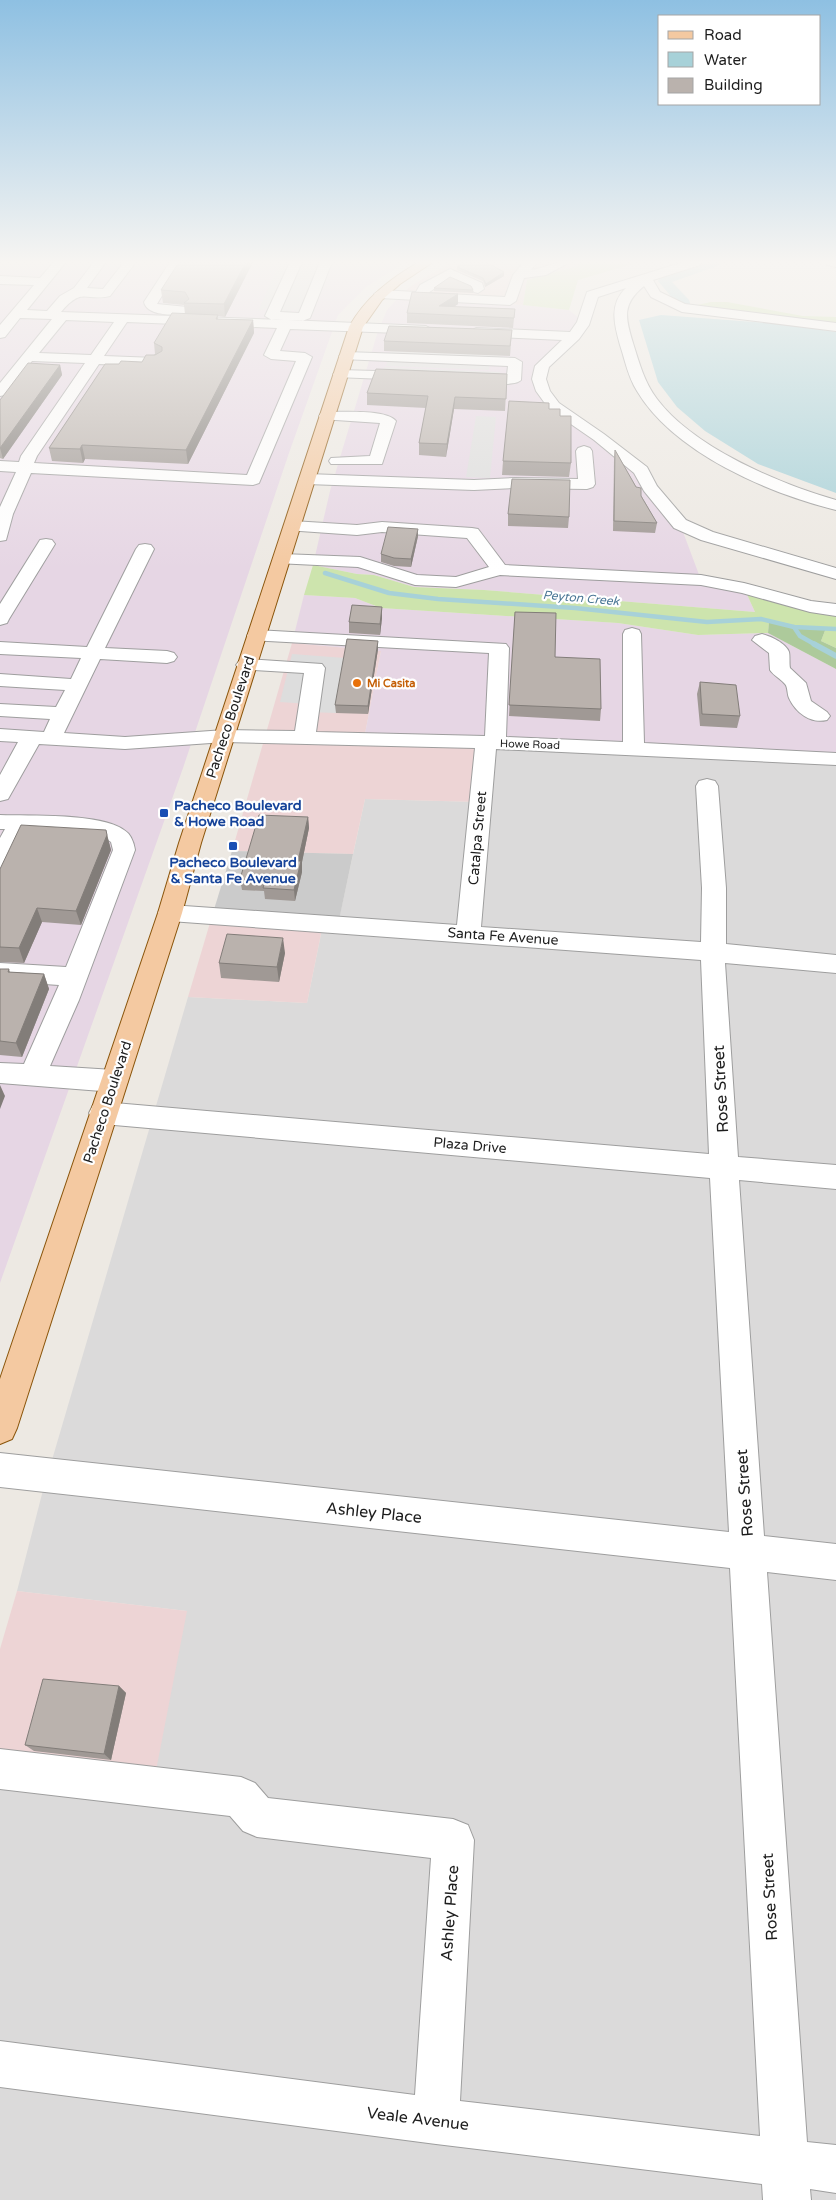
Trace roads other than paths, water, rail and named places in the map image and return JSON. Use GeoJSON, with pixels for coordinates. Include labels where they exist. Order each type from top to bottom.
{"type":"FeatureCollection","features":[{"type":"Feature","properties":{"kind":"main road","name":"Pacheco Boulevard"},"geometry":{"type":"LineString","coordinates":[[0,1428],[170,913],[246,666],[343,365]]}},
{"type":"Feature","properties":{"kind":"street"},"geometry":{"type":"LineString","coordinates":[[0,392],[22,365]]}},
{"type":"Feature","properties":{"kind":"street"},"geometry":{"type":"LineString","coordinates":[[0,536],[5,514],[30,456],[91,365]]}},
{"type":"Feature","properties":{"kind":"street"},"geometry":{"type":"LineString","coordinates":[[0,466],[253,480],[301,365]]}},
{"type":"Feature","properties":{"kind":"street"},"geometry":{"type":"LineString","coordinates":[[454,378],[514,380],[515,365]]}},
{"type":"Feature","properties":{"kind":"street"},"geometry":{"type":"LineString","coordinates":[[543,365],[539,379],[543,391],[554,406],[599,437],[641,470],[650,488],[680,524],[707,536],[836,574]]}},
{"type":"Feature","properties":{"kind":"street"},"geometry":{"type":"LineString","coordinates":[[633,365],[646,394],[676,430],[724,461],[772,485],[836,505]]}},
{"type":"Feature","properties":{"kind":"street"},"geometry":{"type":"LineString","coordinates":[[340,374],[428,377]]}},
{"type":"Feature","properties":{"kind":"street"},"geometry":{"type":"LineString","coordinates":[[313,460],[376,461],[388,421],[383,418],[326,416]]}},
{"type":"Feature","properties":{"kind":"street"},"geometry":{"type":"LineString","coordinates":[[307,478],[489,484],[587,484],[584,451]]}},
{"type":"Feature","properties":{"kind":"street"},"geometry":{"type":"LineString","coordinates":[[489,484],[529,495],[592,499]]}},
{"type":"Feature","properties":{"kind":"street"},"geometry":{"type":"LineString","coordinates":[[292,526],[357,530],[382,527],[472,533],[500,570]]}},
{"type":"Feature","properties":{"kind":"street"},"geometry":{"type":"LineString","coordinates":[[357,530],[356,549],[360,562]]}},
{"type":"Feature","properties":{"kind":"street"},"geometry":{"type":"LineString","coordinates":[[0,619],[46,544]]}},
{"type":"Feature","properties":{"kind":"street"},"geometry":{"type":"LineString","coordinates":[[0,794],[42,737],[64,714],[145,549]]}},
{"type":"Feature","properties":{"kind":"street"},"geometry":{"type":"LineString","coordinates":[[282,559],[360,562],[415,580],[456,582],[500,570],[701,580],[744,588],[810,606],[836,610]]}},
{"type":"Feature","properties":{"kind":"street"},"geometry":{"type":"LineString","coordinates":[[632,634],[634,748]]}},
{"type":"Feature","properties":{"kind":"street","name":"Catalpa Street"},"geometry":{"type":"LineString","coordinates":[[256,636],[499,648],[468,934]]}},
{"type":"Feature","properties":{"kind":"street"},"geometry":{"type":"LineString","coordinates":[[762,640],[779,651],[780,670],[796,683],[796,696],[809,712],[819,733]]}},
{"type":"Feature","properties":{"kind":"street"},"geometry":{"type":"LineString","coordinates":[[3,653],[94,653],[167,657]]}},
{"type":"Feature","properties":{"kind":"street"},"geometry":{"type":"LineString","coordinates":[[246,666],[315,668],[305,737]]}},
{"type":"Feature","properties":{"kind":"street"},"geometry":{"type":"LineString","coordinates":[[0,680],[78,685]]}},
{"type":"Feature","properties":{"kind":"street"},"geometry":{"type":"LineString","coordinates":[[0,710],[64,714]]}},
{"type":"Feature","properties":{"kind":"street","name":"Howe Road"},"geometry":{"type":"LineString","coordinates":[[0,735],[125,743],[225,736],[490,742],[634,748],[819,733],[836,759]]}},
{"type":"Feature","properties":{"kind":"street","name":"Rose Street"},"geometry":{"type":"LineString","coordinates":[[707,786],[714,888],[713,952],[724,1167],[786,2181]]}},
{"type":"Feature","properties":{"kind":"street"},"geometry":{"type":"LineString","coordinates":[[0,862],[9,822],[96,828],[117,835],[123,842],[124,850],[75,977],[33,1075]]}},
{"type":"Feature","properties":{"kind":"street","name":"Santa Fe Avenue"},"geometry":{"type":"LineString","coordinates":[[170,913],[713,952],[836,964]]}},
{"type":"Feature","properties":{"kind":"street"},"geometry":{"type":"LineString","coordinates":[[0,972],[75,977]]}},
{"type":"Feature","properties":{"kind":"street"},"geometry":{"type":"LineString","coordinates":[[0,1073],[114,1081]]}},
{"type":"Feature","properties":{"kind":"street","name":"Plaza Drive"},"geometry":{"type":"LineString","coordinates":[[103,1113],[836,1177]]}},
{"type":"Feature","properties":{"kind":"street","name":"Ashley Place"},"geometry":{"type":"LineString","coordinates":[[0,1470],[748,1554],[836,1562]]}},
{"type":"Feature","properties":{"kind":"street","name":"Ashley Place"},"geometry":{"type":"LineString","coordinates":[[0,1769],[241,1797],[257,1817],[454,1840],[436,2121]]}},
{"type":"Feature","properties":{"kind":"street","name":"Veale Avenue"},"geometry":{"type":"LineString","coordinates":[[0,2064],[436,2121],[786,2181],[836,2169]]}},
{"type":"Feature","properties":{"kind":"water"},"geometry":{"type":"Polygon","coordinates":[[[653,365],[836,365],[836,493],[758,464],[705,431],[677,407],[658,382],[653,365]]]}},
{"type":"Feature","properties":{"kind":"waterway","name":"Peyton Creek"},"geometry":{"type":"LineString","coordinates":[[325,573],[389,593],[438,599],[575,608],[707,622],[761,619],[794,627]]}},
{"type":"Feature","properties":{"kind":"waterway","name":"Peyton Creek"},"geometry":{"type":"LineString","coordinates":[[794,627],[836,629]]}},
{"type":"Feature","properties":{"kind":"waterway"},"geometry":{"type":"LineString","coordinates":[[794,627],[800,636],[816,645]]}},
{"type":"Feature","properties":{"kind":"waterway"},"geometry":{"type":"LineString","coordinates":[[814,644],[836,656]]}},
{"type":"Feature","properties":{"kind":"place","name":"Mi Casita"},"geometry":{"type":"Point","coordinates":[357,683]}},
{"type":"Feature","properties":{"kind":"place","name":"Pacheco Boulevard & Howe Road"},"geometry":{"type":"Point","coordinates":[164,813]}},
{"type":"Feature","properties":{"kind":"place","name":"Pacheco Boulevard & Santa Fe Avenue"},"geometry":{"type":"Point","coordinates":[233,846]}}]}
